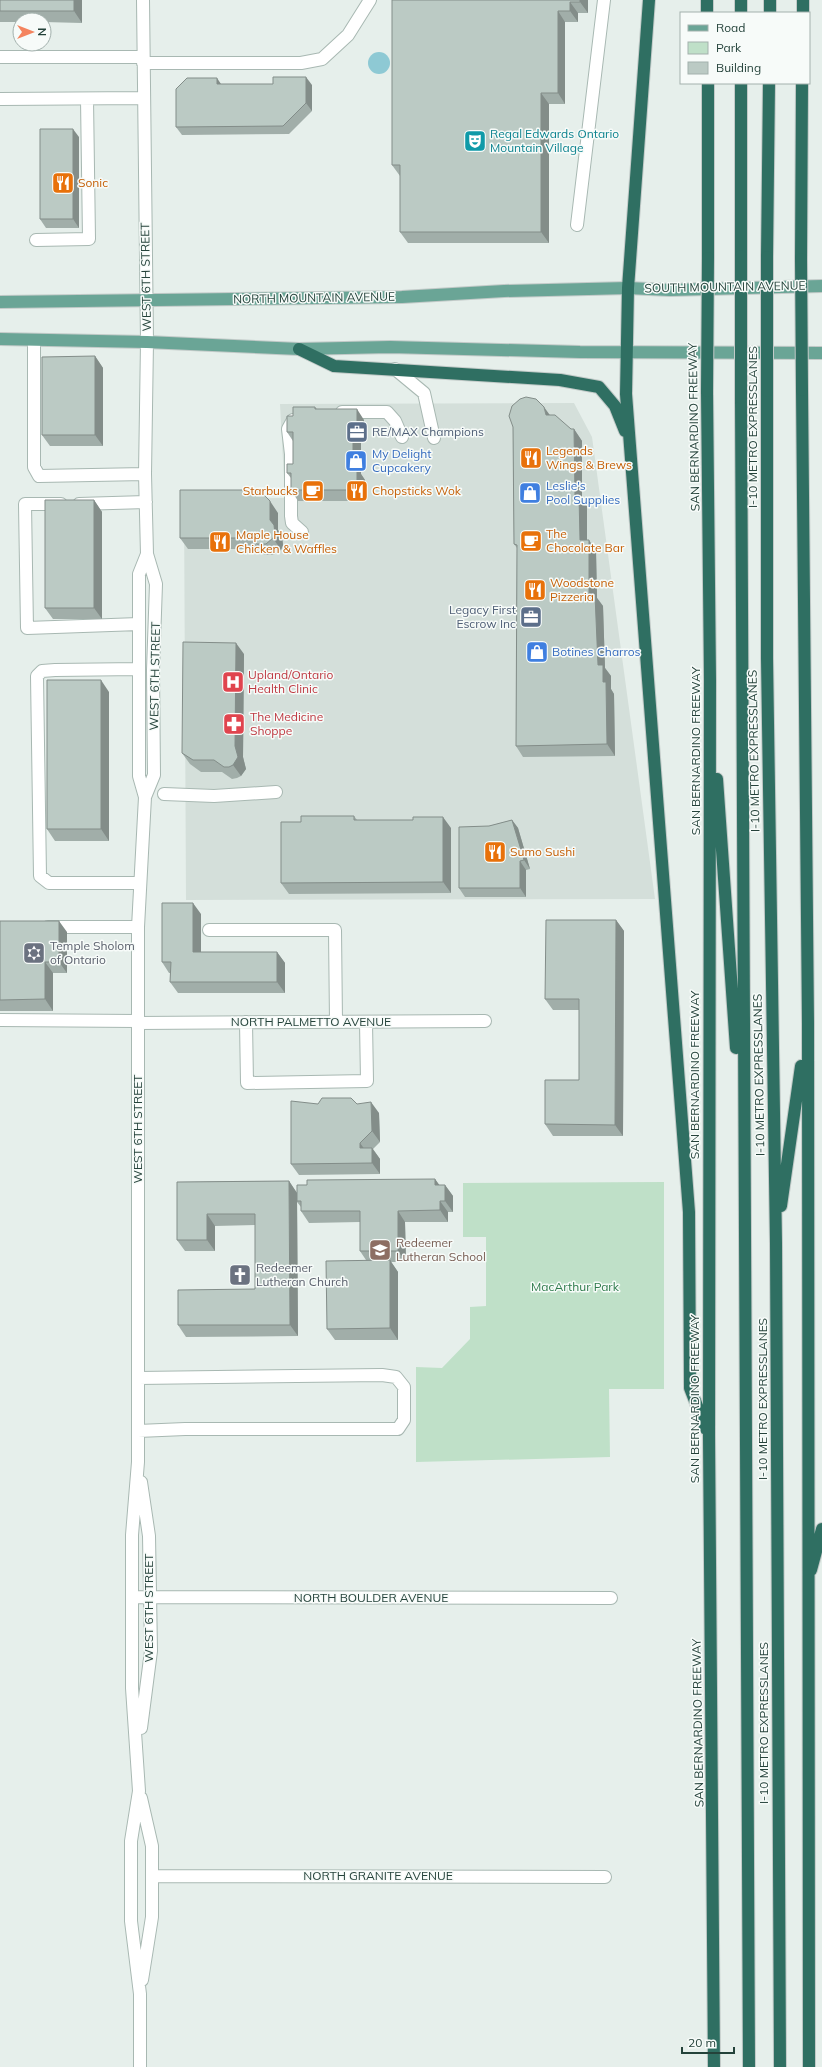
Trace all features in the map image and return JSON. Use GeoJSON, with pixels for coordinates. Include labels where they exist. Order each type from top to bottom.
{"type":"FeatureCollection","features":[{"type":"Feature","properties":{"kind":"highway"},"geometry":{"type":"LineString","coordinates":[[649,0],[628,288],[626,352],[630,442],[689,1212],[690,1388],[709,1436]]}},
{"type":"Feature","properties":{"kind":"highway"},"geometry":{"type":"LineString","coordinates":[[707,0],[707,12]]}},
{"type":"Feature","properties":{"kind":"highway"},"geometry":{"type":"LineString","coordinates":[[741,0],[741,12]]}},
{"type":"Feature","properties":{"kind":"highway"},"geometry":{"type":"LineString","coordinates":[[770,0],[770,12]]}},
{"type":"Feature","properties":{"kind":"highway"},"geometry":{"type":"LineString","coordinates":[[803,0],[803,12]]}},
{"type":"Feature","properties":{"kind":"highway","name":"SAN BERNARDINO FREEWAY"},"geometry":{"type":"LineString","coordinates":[[708,84],[707,391],[710,680],[709,1436],[714,2067]]}},
{"type":"Feature","properties":{"kind":"highway","name":"I-10 METRO EXPRESSLANES"},"geometry":{"type":"LineString","coordinates":[[741,84],[740,398],[749,2067]]}},
{"type":"Feature","properties":{"kind":"highway","name":"I-10 METRO EXPRESSLANES"},"geometry":{"type":"LineString","coordinates":[[769,84],[767,257],[767,658],[776,1243],[780,2067]]}},
{"type":"Feature","properties":{"kind":"highway"},"geometry":{"type":"LineString","coordinates":[[802,84],[801,259],[808,1023],[807,1587],[809,2067]]}},
{"type":"Feature","properties":{"kind":"highway"},"geometry":{"type":"LineString","coordinates":[[299,349],[334,366],[560,380],[599,387],[615,406],[630,442]]}},
{"type":"Feature","properties":{"kind":"highway"},"geometry":{"type":"LineString","coordinates":[[710,680],[744,1162]]}},
{"type":"Feature","properties":{"kind":"highway"},"geometry":{"type":"LineString","coordinates":[[776,1243],[808,1023]]}},
{"type":"Feature","properties":{"kind":"highway"},"geometry":{"type":"LineString","coordinates":[[807,1587],[822,1529]]}},
{"type":"Feature","properties":{"kind":"main road","name":"SOUTH MOUNTAIN AVENUE"},"geometry":{"type":"LineString","coordinates":[[628,288],[670,290],[822,286]]}},
{"type":"Feature","properties":{"kind":"main road","name":"NORTH MOUNTAIN AVENUE"},"geometry":{"type":"LineString","coordinates":[[0,302],[146,302],[187,299],[402,297],[504,291],[628,288]]}},
{"type":"Feature","properties":{"kind":"main road"},"geometry":{"type":"LineString","coordinates":[[0,339],[147,342],[299,349],[390,347],[626,352],[822,353]]}},
{"type":"Feature","properties":{"kind":"street","name":"WEST 6TH STREET"},"geometry":{"type":"LineString","coordinates":[[140,2067],[140,1994],[131,1921],[131,1841],[139,1791],[138,1755],[132,1688],[132,1535],[138,1462],[138,927],[145,797],[154,775],[153,670],[156,623],[156,584],[147,554],[145,474],[147,342],[143,0]]}},
{"type":"Feature","properties":{"kind":"street"},"geometry":{"type":"LineString","coordinates":[[0,57],[301,64],[322,59],[348,36],[370,0]]}},
{"type":"Feature","properties":{"kind":"street"},"geometry":{"type":"LineString","coordinates":[[577,225],[604,0]]}},
{"type":"Feature","properties":{"kind":"street"},"geometry":{"type":"LineString","coordinates":[[0,99],[143,98]]}},
{"type":"Feature","properties":{"kind":"street"},"geometry":{"type":"LineString","coordinates":[[36,240],[89,239],[87,99]]}},
{"type":"Feature","properties":{"kind":"street"},"geometry":{"type":"LineString","coordinates":[[34,340],[34,467],[39,476],[145,474]]}},
{"type":"Feature","properties":{"kind":"street"},"geometry":{"type":"LineString","coordinates":[[395,369],[424,394],[434,438]]}},
{"type":"Feature","properties":{"kind":"street"},"geometry":{"type":"LineString","coordinates":[[302,532],[292,523],[291,516],[291,454],[288,429],[298,414],[305,412]]}},
{"type":"Feature","properties":{"kind":"street"},"geometry":{"type":"LineString","coordinates":[[327,412],[387,412],[395,421],[402,437]]}},
{"type":"Feature","properties":{"kind":"street"},"geometry":{"type":"LineString","coordinates":[[139,624],[27,628],[25,504],[146,502]]}},
{"type":"Feature","properties":{"kind":"street","name":"WEST 6TH STREET"},"geometry":{"type":"LineString","coordinates":[[145,797],[139,776],[139,574],[147,554]]}},
{"type":"Feature","properties":{"kind":"street"},"geometry":{"type":"LineString","coordinates":[[139,669],[55,670],[42,671],[37,676],[40,876],[49,883],[140,883]]}},
{"type":"Feature","properties":{"kind":"street"},"geometry":{"type":"LineString","coordinates":[[164,794],[214,796],[276,792]]}},
{"type":"Feature","properties":{"kind":"street"},"geometry":{"type":"LineString","coordinates":[[38,927],[138,927]]}},
{"type":"Feature","properties":{"kind":"street"},"geometry":{"type":"LineString","coordinates":[[209,930],[335,930],[336,1022]]}},
{"type":"Feature","properties":{"kind":"street","name":"NORTH PALMETTO AVENUE"},"geometry":{"type":"LineString","coordinates":[[0,1020],[138,1022],[485,1021]]}},
{"type":"Feature","properties":{"kind":"street"},"geometry":{"type":"LineString","coordinates":[[246,1022],[247,1083],[367,1080],[366,1022]]}},
{"type":"Feature","properties":{"kind":"street"},"geometry":{"type":"LineString","coordinates":[[138,1378],[382,1375],[396,1376],[404,1387],[404,1420],[398,1429],[138,1430]]}},
{"type":"Feature","properties":{"kind":"street","name":"WEST 6TH STREET"},"geometry":{"type":"LineString","coordinates":[[138,1462],[149,1536],[151,1651],[138,1755]]}},
{"type":"Feature","properties":{"kind":"street","name":"NORTH BOULDER AVENUE"},"geometry":{"type":"LineString","coordinates":[[132,1597],[611,1598]]}},
{"type":"Feature","properties":{"kind":"street","name":"WEST 6TH STREET"},"geometry":{"type":"LineString","coordinates":[[139,1791],[152,1846],[152,1917],[140,1994]]}},
{"type":"Feature","properties":{"kind":"street","name":"NORTH GRANITE AVENUE"},"geometry":{"type":"LineString","coordinates":[[152,1876],[605,1877]]}},
{"type":"Feature","properties":{"kind":"shaded area"},"geometry":{"type":"Polygon","coordinates":[[[574,403],[592,437],[655,899],[186,900],[184,499],[285,498],[280,404],[574,403]]]}},
{"type":"Feature","properties":{"kind":"green space","name":"MacArthur Park"},"geometry":{"type":"Polygon","coordinates":[[[664,1182],[664,1389],[609,1389],[610,1457],[416,1462],[416,1367],[442,1368],[470,1339],[470,1307],[486,1306],[486,1237],[463,1237],[463,1183],[664,1182]]]}},
{"type":"Feature","properties":{"kind":"water"},"geometry":{"type":"Polygon","coordinates":[[[379,52],[387,55],[390,63],[387,71],[379,74],[371,71],[368,63],[371,55],[379,52]]]}},
{"type":"Feature","properties":{"kind":"building"},"geometry":{"type":"Polygon","coordinates":[[[0,0],[74,0],[74,11],[0,11],[0,0]]]}},
{"type":"Feature","properties":{"kind":"building","name":"Regal Edwards Ontario Mountain Village"},"geometry":{"type":"Polygon","coordinates":[[[392,0],[580,0],[580,2],[570,2],[570,11],[558,11],[558,93],[541,93],[541,232],[400,232],[400,165],[392,165],[392,0]]]}},
{"type":"Feature","properties":{"kind":"building"},"geometry":{"type":"Polygon","coordinates":[[[273,77],[306,77],[306,103],[283,126],[176,127],[176,89],[187,78],[217,78],[217,84],[273,84],[273,77]]]}},
{"type":"Feature","properties":{"kind":"building","name":"Sonic"},"geometry":{"type":"Polygon","coordinates":[[[40,129],[73,129],[73,219],[40,219],[40,129]]]}},
{"type":"Feature","properties":{"kind":"building"},"geometry":{"type":"Polygon","coordinates":[[[95,356],[95,435],[42,435],[42,357],[95,356]]]}},
{"type":"Feature","properties":{"kind":"building"},"geometry":{"type":"Polygon","coordinates":[[[526,397],[536,399],[544,407],[546,415],[555,415],[571,429],[574,429],[575,495],[579,495],[580,540],[589,540],[589,595],[595,595],[598,665],[603,665],[603,682],[606,682],[607,744],[516,746],[517,545],[514,544],[513,427],[509,416],[512,406],[520,399],[526,397]]]}},
{"type":"Feature","properties":{"kind":"building"},"geometry":{"type":"Polygon","coordinates":[[[293,407],[315,407],[315,409],[357,409],[357,431],[353,431],[353,469],[357,469],[357,490],[291,490],[291,473],[287,473],[287,464],[293,464],[293,432],[287,432],[287,416],[293,416],[293,407]]]}},
{"type":"Feature","properties":{"kind":"building"},"geometry":{"type":"Polygon","coordinates":[[[180,490],[259,490],[270,501],[270,520],[274,525],[275,534],[266,544],[257,544],[251,538],[180,538],[180,490]]]}},
{"type":"Feature","properties":{"kind":"building"},"geometry":{"type":"Polygon","coordinates":[[[45,500],[94,500],[94,608],[45,608],[45,500]]]}},
{"type":"Feature","properties":{"kind":"building"},"geometry":{"type":"Polygon","coordinates":[[[183,642],[236,643],[235,746],[238,757],[233,765],[229,767],[224,767],[214,760],[193,760],[182,753],[183,642]]]}},
{"type":"Feature","properties":{"kind":"building"},"geometry":{"type":"Polygon","coordinates":[[[47,680],[101,680],[101,829],[47,829],[47,680]]]}},
{"type":"Feature","properties":{"kind":"building"},"geometry":{"type":"Polygon","coordinates":[[[301,816],[354,816],[354,820],[413,820],[413,817],[443,817],[443,882],[281,883],[281,822],[301,822],[301,816]]]}},
{"type":"Feature","properties":{"kind":"building","name":"Sumo Sushi"},"geometry":{"type":"Polygon","coordinates":[[[512,820],[524,860],[520,861],[520,888],[459,888],[459,827],[489,826],[512,820]]]}},
{"type":"Feature","properties":{"kind":"building"},"geometry":{"type":"Polygon","coordinates":[[[162,903],[193,903],[193,952],[277,952],[277,982],[170,982],[171,962],[162,962],[162,903]]]}},
{"type":"Feature","properties":{"kind":"building"},"geometry":{"type":"Polygon","coordinates":[[[546,920],[616,920],[615,1125],[545,1124],[545,1080],[579,1080],[579,999],[545,999],[546,920]]]}},
{"type":"Feature","properties":{"kind":"building","name":"Temple Sholom of Ontario"},"geometry":{"type":"Polygon","coordinates":[[[0,921],[59,921],[59,962],[45,962],[45,999],[0,1000],[0,921]]]}},
{"type":"Feature","properties":{"kind":"building"},"geometry":{"type":"Polygon","coordinates":[[[322,1098],[351,1098],[357,1104],[371,1102],[372,1131],[360,1143],[360,1148],[372,1148],[372,1163],[291,1164],[291,1101],[318,1104],[322,1098]]]}},
{"type":"Feature","properties":{"kind":"building"},"geometry":{"type":"Polygon","coordinates":[[[435,1179],[435,1185],[445,1185],[445,1201],[440,1201],[440,1210],[398,1211],[398,1251],[360,1251],[360,1211],[301,1211],[301,1201],[297,1201],[297,1185],[307,1185],[307,1180],[435,1179]]]}},
{"type":"Feature","properties":{"kind":"building"},"geometry":{"type":"Polygon","coordinates":[[[289,1181],[290,1325],[178,1325],[178,1290],[255,1289],[255,1214],[207,1214],[207,1240],[177,1240],[177,1182],[289,1181]]]}},
{"type":"Feature","properties":{"kind":"building"},"geometry":{"type":"Polygon","coordinates":[[[390,1260],[390,1328],[327,1329],[326,1261],[390,1260]]]}},
{"type":"Feature","properties":{"kind":"place","name":"Regal Edwards Ontario Mountain Village"},"geometry":{"type":"Point","coordinates":[475,141]}},
{"type":"Feature","properties":{"kind":"place","name":"Sonic"},"geometry":{"type":"Point","coordinates":[63,183]}},
{"type":"Feature","properties":{"kind":"place","name":"RE/MAX Champions"},"geometry":{"type":"Point","coordinates":[357,432]}},
{"type":"Feature","properties":{"kind":"place","name":"Legends Wings & Brews"},"geometry":{"type":"Point","coordinates":[531,458]}},
{"type":"Feature","properties":{"kind":"place","name":"My Delight Cupcakery"},"geometry":{"type":"Point","coordinates":[356,461]}},
{"type":"Feature","properties":{"kind":"place","name":"Starbucks"},"geometry":{"type":"Point","coordinates":[313,491]}},
{"type":"Feature","properties":{"kind":"place","name":"Chopsticks Wok"},"geometry":{"type":"Point","coordinates":[357,491]}},
{"type":"Feature","properties":{"kind":"place","name":"Leslie's Pool Supplies"},"geometry":{"type":"Point","coordinates":[530,493]}},
{"type":"Feature","properties":{"kind":"place","name":"The Chocolate Bar"},"geometry":{"type":"Point","coordinates":[531,541]}},
{"type":"Feature","properties":{"kind":"place","name":"Maple House Chicken & Waffles"},"geometry":{"type":"Point","coordinates":[220,542]}},
{"type":"Feature","properties":{"kind":"place","name":"Woodstone Pizzeria"},"geometry":{"type":"Point","coordinates":[535,590]}},
{"type":"Feature","properties":{"kind":"place","name":"Legacy First Escrow Inc"},"geometry":{"type":"Point","coordinates":[531,617]}},
{"type":"Feature","properties":{"kind":"place","name":"Botines Charros"},"geometry":{"type":"Point","coordinates":[537,652]}},
{"type":"Feature","properties":{"kind":"place","name":"Upland/Ontario Health Clinic"},"geometry":{"type":"Point","coordinates":[233,682]}},
{"type":"Feature","properties":{"kind":"place","name":"The Medicine Shoppe"},"geometry":{"type":"Point","coordinates":[234,724]}},
{"type":"Feature","properties":{"kind":"place","name":"Sumo Sushi"},"geometry":{"type":"Point","coordinates":[495,852]}},
{"type":"Feature","properties":{"kind":"place","name":"Temple Sholom of Ontario"},"geometry":{"type":"Point","coordinates":[34,953]}},
{"type":"Feature","properties":{"kind":"place","name":"Redeemer Lutheran School"},"geometry":{"type":"Point","coordinates":[380,1250]}},
{"type":"Feature","properties":{"kind":"place","name":"Redeemer Lutheran Church"},"geometry":{"type":"Point","coordinates":[240,1275]}}]}
